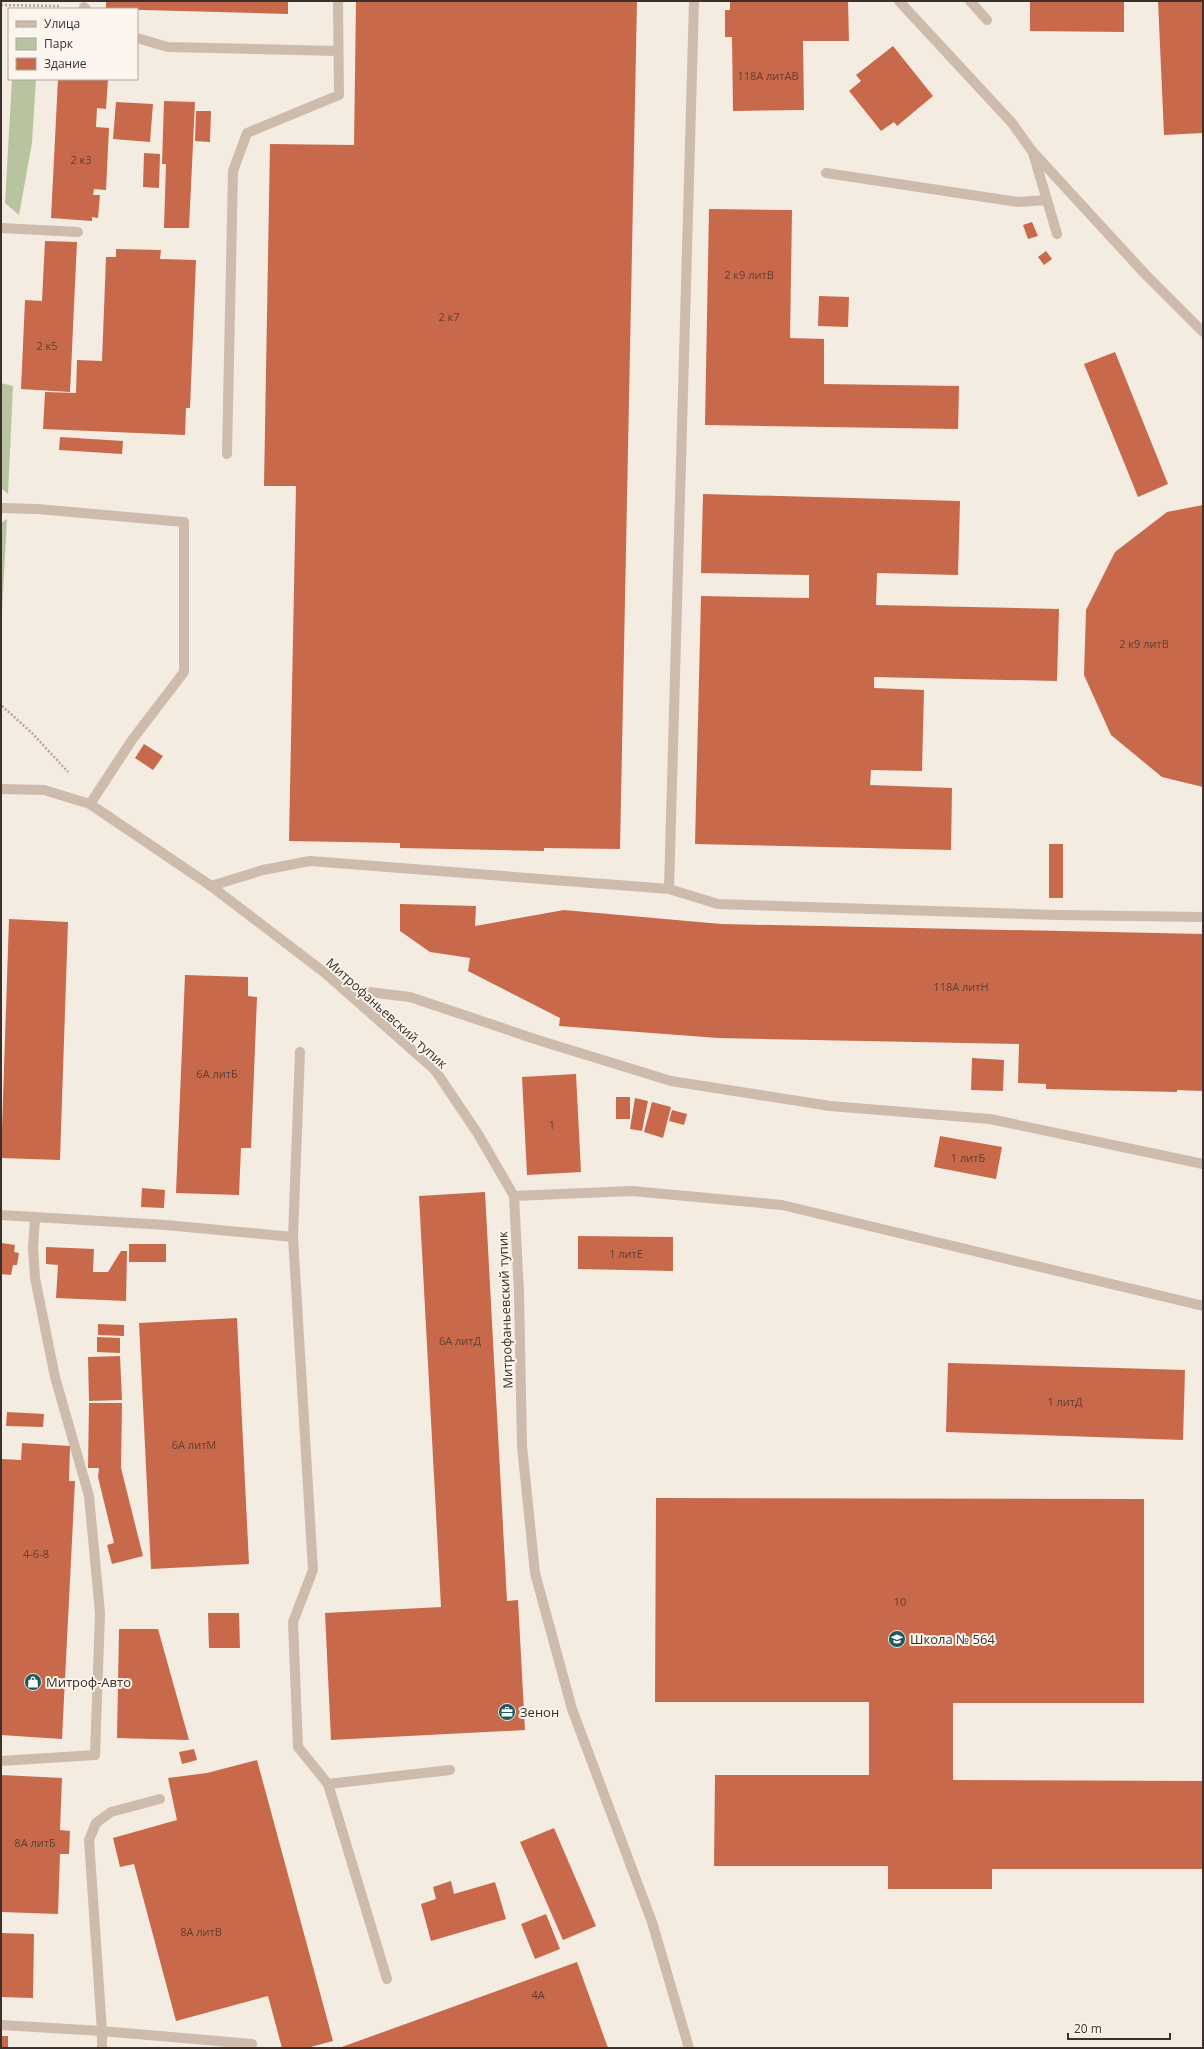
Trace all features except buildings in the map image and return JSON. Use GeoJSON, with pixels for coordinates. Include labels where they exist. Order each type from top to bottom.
{"type":"FeatureCollection","features":[{"type":"Feature","properties":{"kind":"street"},"geometry":{"type":"LineString","coordinates":[[227,454],[234,171],[247,133],[338,95],[338,1]]}},
{"type":"Feature","properties":{"kind":"street"},"geometry":{"type":"LineString","coordinates":[[669,889],[694,1]]}},
{"type":"Feature","properties":{"kind":"street"},"geometry":{"type":"LineString","coordinates":[[899,1],[1012,123],[1032,151],[1145,274],[1203,332]]}},
{"type":"Feature","properties":{"kind":"street"},"geometry":{"type":"LineString","coordinates":[[970,1],[987,20]]}},
{"type":"Feature","properties":{"kind":"street"},"geometry":{"type":"LineString","coordinates":[[138,38],[168,47],[338,51]]}},
{"type":"Feature","properties":{"kind":"street"},"geometry":{"type":"LineString","coordinates":[[1032,151],[1057,234]]}},
{"type":"Feature","properties":{"kind":"street"},"geometry":{"type":"LineString","coordinates":[[826,173],[1018,202],[1047,200]]}},
{"type":"Feature","properties":{"kind":"street"},"geometry":{"type":"LineString","coordinates":[[1,228],[78,232]]}},
{"type":"Feature","properties":{"kind":"street"},"geometry":{"type":"LineString","coordinates":[[1,508],[45,510],[184,522],[184,672],[132,740],[90,804]]}},
{"type":"Feature","properties":{"kind":"street","name":"Митрофаньевский тупик"},"geometry":{"type":"LineString","coordinates":[[1,789],[44,790],[90,804],[211,886],[325,974],[435,1070],[478,1134],[514,1196],[519,1292],[522,1446],[535,1573],[572,1709],[652,1922],[688,2048]]}},
{"type":"Feature","properties":{"kind":"street"},"geometry":{"type":"LineString","coordinates":[[211,886],[263,870],[310,861],[669,889],[718,904],[1043,914],[1203,917]]}},
{"type":"Feature","properties":{"kind":"street"},"geometry":{"type":"LineString","coordinates":[[343,989],[410,997],[541,1041],[671,1081],[830,1106],[990,1119],[1203,1164]]}},
{"type":"Feature","properties":{"kind":"street"},"geometry":{"type":"LineString","coordinates":[[300,1052],[293,1237],[313,1570],[293,1622],[298,1747],[328,1784],[387,1979]]}},
{"type":"Feature","properties":{"kind":"street"},"geometry":{"type":"LineString","coordinates":[[514,1196],[632,1191],[782,1205],[1203,1306]]}},
{"type":"Feature","properties":{"kind":"street"},"geometry":{"type":"LineString","coordinates":[[1,1215],[166,1225],[293,1237]]}},
{"type":"Feature","properties":{"kind":"street"},"geometry":{"type":"LineString","coordinates":[[1,1761],[95,1755],[100,1613],[89,1496],[55,1377],[35,1278],[33,1248],[35,1217]]}},
{"type":"Feature","properties":{"kind":"street"},"geometry":{"type":"LineString","coordinates":[[328,1784],[450,1770]]}},
{"type":"Feature","properties":{"kind":"street"},"geometry":{"type":"LineString","coordinates":[[102,2048],[89,1840],[96,1822],[111,1812],[160,1799]]}},
{"type":"Feature","properties":{"kind":"street"},"geometry":{"type":"LineString","coordinates":[[1,2026],[102,2030],[252,2044]]}},
{"type":"Feature","properties":{"kind":"path"},"geometry":{"type":"LineString","coordinates":[[1,5],[85,8]]}},
{"type":"Feature","properties":{"kind":"path"},"geometry":{"type":"LineString","coordinates":[[2,706],[33,734],[63,766],[90,804]]}},
{"type":"Feature","properties":{"kind":"green space"},"geometry":{"type":"Polygon","coordinates":[[[12,80],[36,80],[32,143],[19,215],[5,203],[12,80]]]}},
{"type":"Feature","properties":{"kind":"green space"},"geometry":{"type":"Polygon","coordinates":[[[1,383],[13,386],[8,494],[1,488],[1,383]]]}},
{"type":"Feature","properties":{"kind":"green space"},"geometry":{"type":"Polygon","coordinates":[[[7,519],[1,631],[1,523],[7,519]]]}},
{"type":"Feature","properties":{"kind":"place","name":"Школа № 564"},"geometry":{"type":"Point","coordinates":[897,1639]}},
{"type":"Feature","properties":{"kind":"place","name":"Митроф-Авто"},"geometry":{"type":"Point","coordinates":[33,1682]}},
{"type":"Feature","properties":{"kind":"place","name":"Зенон"},"geometry":{"type":"Point","coordinates":[507,1712]}}]}
